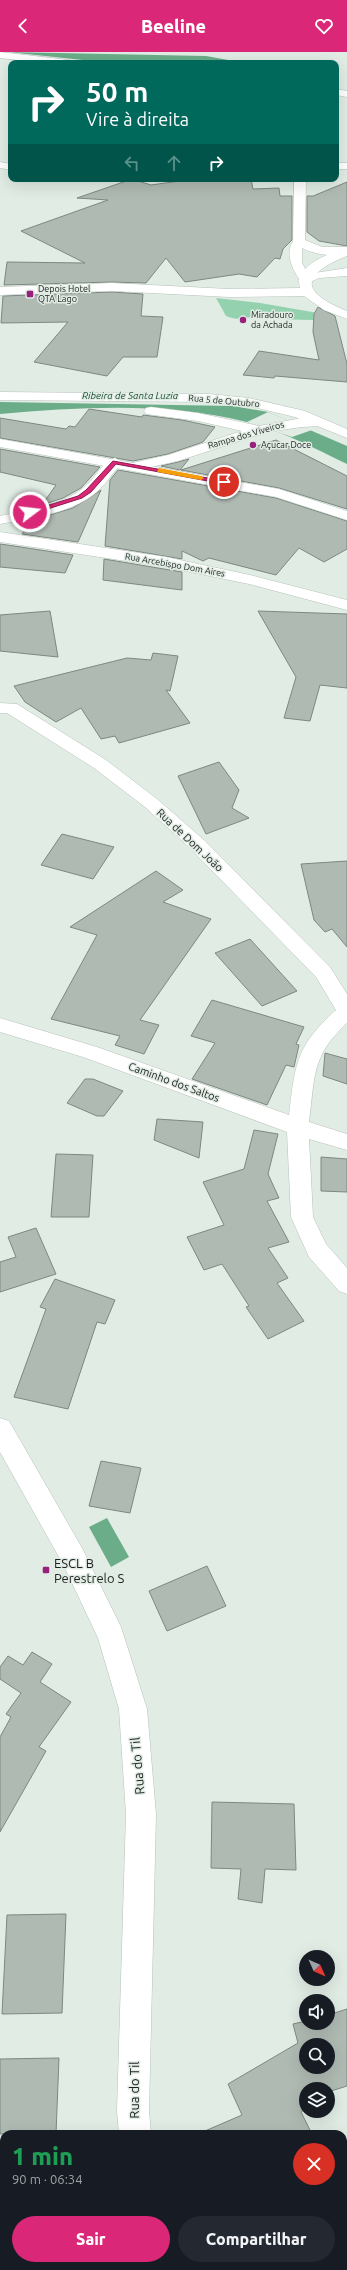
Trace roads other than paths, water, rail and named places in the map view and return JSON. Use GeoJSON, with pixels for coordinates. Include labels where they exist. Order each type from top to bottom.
{"type":"FeatureCollection","features":[{"type":"Feature","properties":{"kind":"street"},"geometry":{"type":"LineString","coordinates":[[0,55],[43,60]]}},
{"type":"Feature","properties":{"kind":"street"},"geometry":{"type":"LineString","coordinates":[[300,182],[298,210],[299,241],[296,246],[296,263],[305,283],[324,306]]}},
{"type":"Feature","properties":{"kind":"street"},"geometry":{"type":"LineString","coordinates":[[299,241],[306,246],[322,252],[347,252]]}},
{"type":"Feature","properties":{"kind":"street"},"geometry":{"type":"LineString","coordinates":[[305,283],[315,265],[347,252]]}},
{"type":"Feature","properties":{"kind":"street"},"geometry":{"type":"LineString","coordinates":[[334,257],[335,264],[347,272]]}},
{"type":"Feature","properties":{"kind":"street"},"geometry":{"type":"LineString","coordinates":[[229,293],[305,283],[316,276],[347,272]]}},
{"type":"Feature","properties":{"kind":"street"},"geometry":{"type":"LineString","coordinates":[[0,290],[112,288],[229,293],[324,306],[347,315]]}},
{"type":"Feature","properties":{"kind":"street","name":"Rua 5 de Outubro"},"geometry":{"type":"LineString","coordinates":[[0,396],[209,398],[270,406],[321,422],[347,434]]}},
{"type":"Feature","properties":{"kind":"street"},"geometry":{"type":"LineString","coordinates":[[151,411],[198,417],[259,430]]}},
{"type":"Feature","properties":{"kind":"street","name":"Rampa dos Viveiros"},"geometry":{"type":"LineString","coordinates":[[137,466],[173,458],[259,430],[291,422],[321,422]]}},
{"type":"Feature","properties":{"kind":"street"},"geometry":{"type":"LineString","coordinates":[[0,442],[182,474],[279,493],[347,516]]}},
{"type":"Feature","properties":{"kind":"street"},"geometry":{"type":"LineString","coordinates":[[173,458],[174,468],[182,474]]}},
{"type":"Feature","properties":{"kind":"street"},"geometry":{"type":"LineString","coordinates":[[0,520],[60,504],[80,497],[89,491],[115,462]]}},
{"type":"Feature","properties":{"kind":"street","name":"Rua Arcebispo Dom Aires"},"geometry":{"type":"LineString","coordinates":[[0,537],[166,562],[250,580],[347,605]]}},
{"type":"Feature","properties":{"kind":"street","name":"Rua de Dom João"},"geometry":{"type":"LineString","coordinates":[[0,708],[11,708],[87,756],[154,806],[197,844],[323,972],[347,1011]]}},
{"type":"Feature","properties":{"kind":"street"},"geometry":{"type":"LineString","coordinates":[[347,1011],[323,1033],[309,1056],[304,1080],[298,1127],[302,1217],[317,1250],[347,1284]]}},
{"type":"Feature","properties":{"kind":"street","name":"Caminho dos Saltos"},"geometry":{"type":"LineString","coordinates":[[0,1025],[90,1052],[298,1127],[347,1142]]}},
{"type":"Feature","properties":{"kind":"street","name":"Rua do Til"},"geometry":{"type":"LineString","coordinates":[[0,1429],[80,1570],[111,1636],[133,1709],[141,1814],[133,2111],[135,2130]]}},
{"type":"Feature","properties":{"kind":"place","name":"Depois Hotel QTA Lago"},"geometry":{"type":"Point","coordinates":[30,294]}},
{"type":"Feature","properties":{"kind":"place","name":"Miradouro da Achada"},"geometry":{"type":"Point","coordinates":[243,320]}},
{"type":"Feature","properties":{"kind":"place","name":"Açucar Doce"},"geometry":{"type":"Point","coordinates":[253,445]}},
{"type":"Feature","properties":{"kind":"place","name":"ESCL B Perestrelo S"},"geometry":{"type":"Point","coordinates":[46,1570]}},
{"type":"Feature","properties":{"kind":"water label","name":"Ribeira de Santa Luzia"},"geometry":{"type":"Point","coordinates":[130,395]}}]}
